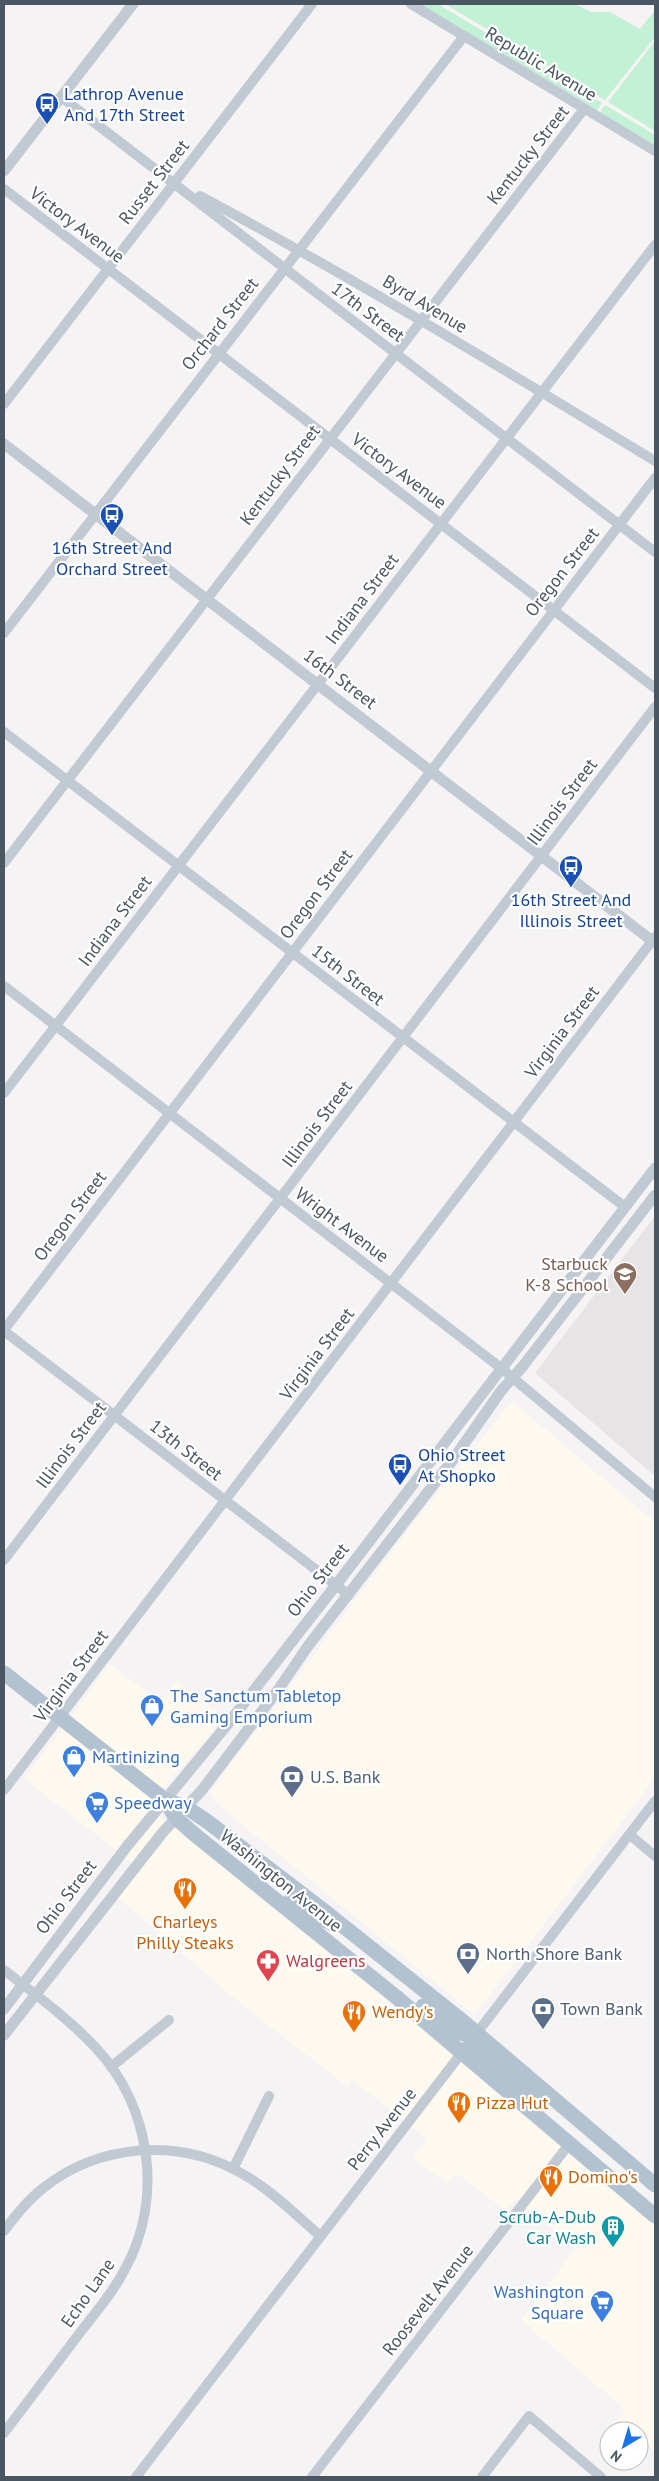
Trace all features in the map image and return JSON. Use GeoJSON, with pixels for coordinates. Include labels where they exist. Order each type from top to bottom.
{"type":"FeatureCollection","features":[{"type":"Feature","properties":{"kind":"main road","name":"Washington Avenue"},"geometry":{"type":"LineString","coordinates":[[4,1673],[181,1813],[344,1928],[395,1967],[655,2185]]}},
{"type":"Feature","properties":{"kind":"main road","name":"Washington Avenue"},"geometry":{"type":"LineString","coordinates":[[181,1813],[264,1893],[463,2051],[655,2216]]}},
{"type":"Feature","properties":{"kind":"main road"},"geometry":{"type":"LineString","coordinates":[[264,1893],[274,1890],[281,1893],[305,1912],[344,1928]]}},
{"type":"Feature","properties":{"kind":"main road"},"geometry":{"type":"LineString","coordinates":[[307,1927],[354,1948],[384,1971],[391,1972],[395,1967]]}},
{"type":"Feature","properties":{"kind":"main road"},"geometry":{"type":"LineString","coordinates":[[377,1981],[394,1986],[407,1994],[456,2031],[470,2036],[477,2034]]}},
{"type":"Feature","properties":{"kind":"main road"},"geometry":{"type":"LineString","coordinates":[[463,2051],[471,2048],[477,2050],[518,2086],[558,2105]]}},
{"type":"Feature","properties":{"kind":"street"},"geometry":{"type":"LineString","coordinates":[[4,171],[133,4]]}},
{"type":"Feature","properties":{"kind":"street","name":"Russet Street"},"geometry":{"type":"LineString","coordinates":[[4,404],[312,4]]}},
{"type":"Feature","properties":{"kind":"street","name":"Republic Avenue"},"geometry":{"type":"LineString","coordinates":[[411,4],[655,152]]}},
{"type":"Feature","properties":{"kind":"street","name":"Orchard Street"},"geometry":{"type":"LineString","coordinates":[[4,634],[464,36]]}},
{"type":"Feature","properties":{"kind":"street","name":"17th Street"},"geometry":{"type":"LineString","coordinates":[[61,97],[175,182],[284,268],[655,552]]}},
{"type":"Feature","properties":{"kind":"street","name":"Kentucky Street"},"geometry":{"type":"LineString","coordinates":[[4,863],[329,438],[584,109]]}},
{"type":"Feature","properties":{"kind":"street","name":"Byrd Avenue"},"geometry":{"type":"LineString","coordinates":[[175,182],[299,249],[655,461]]}},
{"type":"Feature","properties":{"kind":"street","name":"Victory Avenue"},"geometry":{"type":"LineString","coordinates":[[4,189],[655,688]]}},
{"type":"Feature","properties":{"kind":"street","name":"Indiana Street"},"geometry":{"type":"LineString","coordinates":[[4,1093],[655,245]]}},
{"type":"Feature","properties":{"kind":"street","name":"16th Street"},"geometry":{"type":"LineString","coordinates":[[4,444],[654,940]]}},
{"type":"Feature","properties":{"kind":"street","name":"Oregon Street"},"geometry":{"type":"LineString","coordinates":[[4,1330],[655,478]]}},
{"type":"Feature","properties":{"kind":"street","name":"Illinois Street"},"geometry":{"type":"LineString","coordinates":[[4,1560],[655,707]]}},
{"type":"Feature","properties":{"kind":"street","name":"15th Street"},"geometry":{"type":"LineString","coordinates":[[4,732],[625,1207]]}},
{"type":"Feature","properties":{"kind":"street","name":"Virginia Street"},"geometry":{"type":"LineString","coordinates":[[4,1790],[654,940]]}},
{"type":"Feature","properties":{"kind":"street","name":"Wright Avenue"},"geometry":{"type":"LineString","coordinates":[[4,986],[502,1368],[655,1497]]}},
{"type":"Feature","properties":{"kind":"street","name":"Ohio Street"},"geometry":{"type":"LineString","coordinates":[[4,2009],[118,1857],[227,1725],[336,1585],[655,1168]]}},
{"type":"Feature","properties":{"kind":"street","name":"Ohio Street"},"geometry":{"type":"LineString","coordinates":[[4,2034],[181,1813],[202,1790],[308,1646],[655,1196]]}},
{"type":"Feature","properties":{"kind":"street"},"geometry":{"type":"LineString","coordinates":[[570,1278],[578,1295]]}},
{"type":"Feature","properties":{"kind":"street","name":"13th Street"},"geometry":{"type":"LineString","coordinates":[[4,1330],[349,1595]]}},
{"type":"Feature","properties":{"kind":"street","name":"Perry Avenue"},"geometry":{"type":"LineString","coordinates":[[136,2477],[655,1801]]}},
{"type":"Feature","properties":{"kind":"street"},"geometry":{"type":"LineString","coordinates":[[630,1835],[655,1856]]}},
{"type":"Feature","properties":{"kind":"street","name":"Echo Lane"},"geometry":{"type":"LineString","coordinates":[[4,1970],[85,2037],[112,2067],[133,2105],[145,2150],[148,2170],[146,2204],[139,2237],[126,2268],[108,2296],[4,2434]]}},
{"type":"Feature","properties":{"kind":"street"},"geometry":{"type":"LineString","coordinates":[[112,2067],[169,2020]]}},
{"type":"Feature","properties":{"kind":"street"},"geometry":{"type":"LineString","coordinates":[[233,2169],[269,2096]]}},
{"type":"Feature","properties":{"kind":"street","name":"Roosevelt Avenue"},"geometry":{"type":"LineString","coordinates":[[312,2477],[570,2143]]}},
{"type":"Feature","properties":{"kind":"street"},"geometry":{"type":"LineString","coordinates":[[4,2231],[29,2200],[66,2172],[108,2155],[145,2150],[184,2152],[214,2160],[233,2169],[266,2191],[320,2236]]}},
{"type":"Feature","properties":{"kind":"street"},"geometry":{"type":"LineString","coordinates":[[482,2477],[530,2416],[601,2477]]}},
{"type":"Feature","properties":{"kind":"shaded area","name":"Starbuck K-8 School"},"geometry":{"type":"Polygon","coordinates":[[[655,1216],[655,1476],[535,1373],[655,1216]]]}},
{"type":"Feature","properties":{"kind":"shaded area"},"geometry":{"type":"Polygon","coordinates":[[[512,1401],[655,1522],[655,1778],[477,2012],[472,2013],[215,1802],[210,1792],[411,1526],[512,1401]]]}},
{"type":"Feature","properties":{"kind":"shaded area"},"geometry":{"type":"Polygon","coordinates":[[[110,1664],[160,1702],[177,1681],[225,1717],[147,1806],[395,2007],[655,2226],[655,2450],[649,2445],[649,2421],[620,2421],[618,2419],[625,2410],[521,2320],[575,2249],[516,2198],[506,2211],[456,2173],[447,2184],[413,2158],[427,2139],[352,2080],[347,2086],[248,2010],[118,1898],[140,1869],[24,1779],[110,1664]]]}},
{"type":"Feature","properties":{"kind":"green space"},"geometry":{"type":"Polygon","coordinates":[[[420,4],[438,4],[602,103],[597,110],[420,4]]]}},
{"type":"Feature","properties":{"kind":"green space"},"geometry":{"type":"Polygon","coordinates":[[[445,4],[575,4],[591,12],[610,12],[640,29],[655,10],[655,37],[605,100],[445,4]]]}},
{"type":"Feature","properties":{"kind":"green space"},"geometry":{"type":"Polygon","coordinates":[[[655,41],[655,131],[608,102],[655,41]]]}},
{"type":"Feature","properties":{"kind":"green space"},"geometry":{"type":"Polygon","coordinates":[[[605,105],[655,135],[655,145],[600,112],[605,105]]]}},
{"type":"Feature","properties":{"kind":"place","name":"Lathrop Avenue And 17th Street"},"geometry":{"type":"Point","coordinates":[47,125]}},
{"type":"Feature","properties":{"kind":"place","name":"16th Street And Orchard Street"},"geometry":{"type":"Point","coordinates":[112,536]}},
{"type":"Feature","properties":{"kind":"place","name":"16th Street And Illinois Street"},"geometry":{"type":"Point","coordinates":[571,888]}},
{"type":"Feature","properties":{"kind":"place","name":"Starbuck K-8 School"},"geometry":{"type":"Point","coordinates":[625,1295]}},
{"type":"Feature","properties":{"kind":"place","name":"Ohio Street At Shopko"},"geometry":{"type":"Point","coordinates":[400,1486]}},
{"type":"Feature","properties":{"kind":"place","name":"The Sanctum Tabletop Gaming Emporium"},"geometry":{"type":"Point","coordinates":[152,1727]}},
{"type":"Feature","properties":{"kind":"place","name":"Martinizing"},"geometry":{"type":"Point","coordinates":[74,1778]}},
{"type":"Feature","properties":{"kind":"place","name":"U.S. Bank"},"geometry":{"type":"Point","coordinates":[292,1798]}},
{"type":"Feature","properties":{"kind":"place","name":"Speedway"},"geometry":{"type":"Point","coordinates":[97,1824]}},
{"type":"Feature","properties":{"kind":"place","name":"Charleys Philly Steaks"},"geometry":{"type":"Point","coordinates":[185,1910]}},
{"type":"Feature","properties":{"kind":"place","name":"North Shore Bank"},"geometry":{"type":"Point","coordinates":[468,1975]}},
{"type":"Feature","properties":{"kind":"place","name":"Walgreens"},"geometry":{"type":"Point","coordinates":[268,1982]}},
{"type":"Feature","properties":{"kind":"place","name":"Town Bank"},"geometry":{"type":"Point","coordinates":[543,2030]}},
{"type":"Feature","properties":{"kind":"place","name":"Wendy's"},"geometry":{"type":"Point","coordinates":[354,2033]}},
{"type":"Feature","properties":{"kind":"place","name":"Pizza Hut"},"geometry":{"type":"Point","coordinates":[459,2124]}},
{"type":"Feature","properties":{"kind":"place","name":"Domino's"},"geometry":{"type":"Point","coordinates":[551,2198]}},
{"type":"Feature","properties":{"kind":"place","name":"Scrub-A-Dub Car Wash"},"geometry":{"type":"Point","coordinates":[613,2248]}},
{"type":"Feature","properties":{"kind":"place","name":"Washington Square"},"geometry":{"type":"Point","coordinates":[602,2323]}}]}
